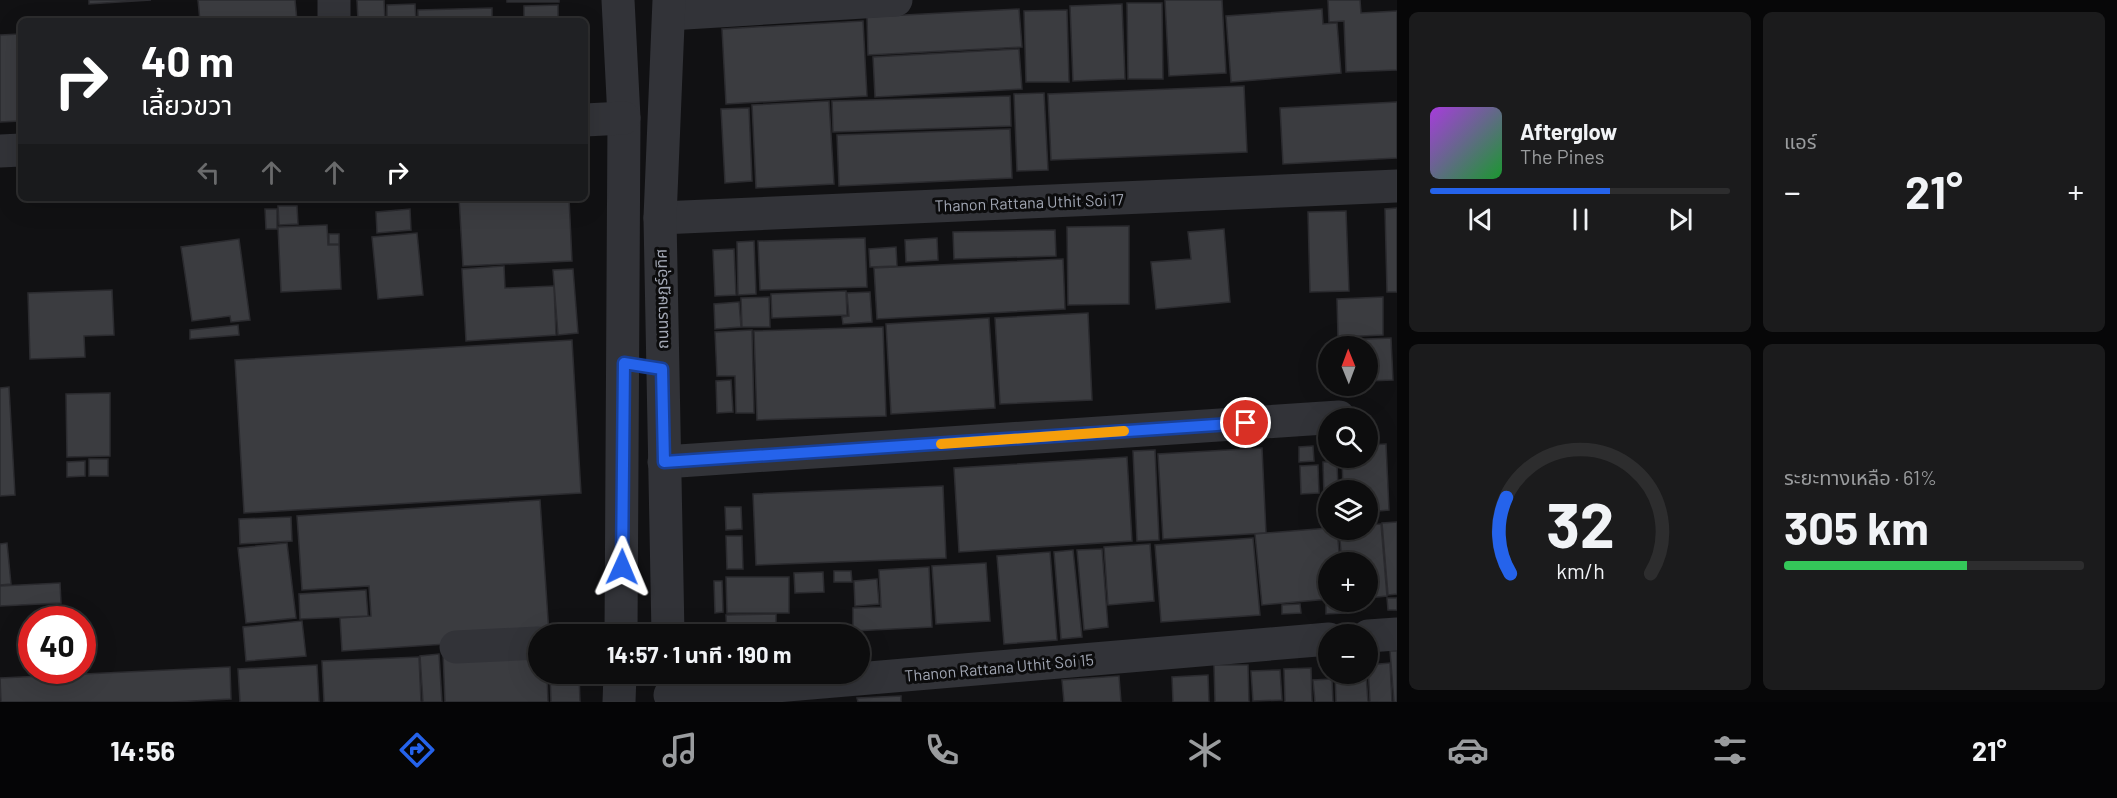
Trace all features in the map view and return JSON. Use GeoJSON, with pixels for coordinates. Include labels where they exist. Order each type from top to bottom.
{"type":"FeatureCollection","features":[{"type":"Feature","properties":{"kind":"street"},"geometry":{"type":"LineString","coordinates":[[334,0],[334,18]]}},
{"type":"Feature","properties":{"kind":"street"},"geometry":{"type":"LineString","coordinates":[[618,0],[624,118],[621,624]]}},
{"type":"Feature","properties":{"kind":"street"},"geometry":{"type":"LineString","coordinates":[[669,7],[896,0]]}},
{"type":"Feature","properties":{"kind":"street","name":"ถนนราษฏร์อุทิศ"},"geometry":{"type":"LineString","coordinates":[[668,624],[660,218],[669,7]]}},
{"type":"Feature","properties":{"kind":"street"},"geometry":{"type":"LineString","coordinates":[[588,120],[624,118]]}},
{"type":"Feature","properties":{"kind":"street"},"geometry":{"type":"LineString","coordinates":[[0,151],[18,150]]}},
{"type":"Feature","properties":{"kind":"street","name":"Thanon Rattana Uthit Soi 17"},"geometry":{"type":"LineString","coordinates":[[660,218],[1397,186]]}},
{"type":"Feature","properties":{"kind":"street"},"geometry":{"type":"LineString","coordinates":[[624,363],[662,369]]}},
{"type":"Feature","properties":{"kind":"street"},"geometry":{"type":"LineString","coordinates":[[664,462],[1318,418]]}},
{"type":"Feature","properties":{"kind":"street"},"geometry":{"type":"LineString","coordinates":[[1378,635],[1397,634]]}},
{"type":"Feature","properties":{"kind":"street","name":"Thanon Rattana Uthit Soi 15"},"geometry":{"type":"LineString","coordinates":[[669,690],[1318,640]]}},
{"type":"Feature","properties":{"kind":"street"},"geometry":{"type":"LineString","coordinates":[[456,647],[528,643]]}},
{"type":"Feature","properties":{"kind":"street"},"geometry":{"type":"LineString","coordinates":[[619,702],[620,684]]}},
{"type":"Feature","properties":{"kind":"building"},"geometry":{"type":"Polygon","coordinates":[[[89,0],[151,0],[89,4],[89,0]]]}},
{"type":"Feature","properties":{"kind":"building"},"geometry":{"type":"Polygon","coordinates":[[[198,0],[295,0],[297,18],[200,18],[198,0]]]}},
{"type":"Feature","properties":{"kind":"building"},"geometry":{"type":"Polygon","coordinates":[[[357,0],[384,0],[385,18],[358,18],[357,0]]]}},
{"type":"Feature","properties":{"kind":"building"},"geometry":{"type":"Polygon","coordinates":[[[507,0],[559,0],[559,2],[507,2],[507,0]]]}},
{"type":"Feature","properties":{"kind":"building"},"geometry":{"type":"Polygon","coordinates":[[[1165,0],[1222,0],[1226,73],[1169,76],[1165,0]]]}},
{"type":"Feature","properties":{"kind":"building"},"geometry":{"type":"Polygon","coordinates":[[[1328,0],[1360,0],[1361,13],[1397,11],[1397,70],[1346,72],[1344,21],[1329,22],[1328,0]]]}},
{"type":"Feature","properties":{"kind":"building"},"geometry":{"type":"Polygon","coordinates":[[[1127,3],[1162,3],[1163,79],[1128,79],[1127,3]]]}},
{"type":"Feature","properties":{"kind":"building"},"geometry":{"type":"Polygon","coordinates":[[[415,4],[416,18],[387,18],[387,5],[415,4]]]}},
{"type":"Feature","properties":{"kind":"building"},"geometry":{"type":"Polygon","coordinates":[[[1122,4],[1125,79],[1073,81],[1070,6],[1122,4]]]}},
{"type":"Feature","properties":{"kind":"building"},"geometry":{"type":"Polygon","coordinates":[[[558,5],[558,18],[524,18],[524,6],[558,5]]]}},
{"type":"Feature","properties":{"kind":"building"},"geometry":{"type":"Polygon","coordinates":[[[492,8],[492,18],[418,18],[418,10],[492,8]]]}},
{"type":"Feature","properties":{"kind":"building"},"geometry":{"type":"Polygon","coordinates":[[[1019,9],[1022,47],[868,55],[867,17],[1019,9]]]}},
{"type":"Feature","properties":{"kind":"building"},"geometry":{"type":"Polygon","coordinates":[[[1322,9],[1323,24],[1337,23],[1341,73],[1231,82],[1226,16],[1322,9]]]}},
{"type":"Feature","properties":{"kind":"building"},"geometry":{"type":"Polygon","coordinates":[[[1067,10],[1069,82],[1026,82],[1024,11],[1067,10]]]}},
{"type":"Feature","properties":{"kind":"building"},"geometry":{"type":"Polygon","coordinates":[[[863,21],[867,96],[726,104],[722,29],[863,21]]]}},
{"type":"Feature","properties":{"kind":"building"},"geometry":{"type":"Polygon","coordinates":[[[18,34],[18,121],[0,122],[0,35],[18,34]]]}},
{"type":"Feature","properties":{"kind":"building"},"geometry":{"type":"Polygon","coordinates":[[[1019,49],[1022,89],[875,97],[873,57],[1019,49]]]}},
{"type":"Feature","properties":{"kind":"building"},"geometry":{"type":"Polygon","coordinates":[[[1244,86],[1247,152],[1051,160],[1048,94],[1244,86]]]}},
{"type":"Feature","properties":{"kind":"building"},"geometry":{"type":"Polygon","coordinates":[[[1044,93],[1048,170],[1017,171],[1014,94],[1044,93]]]}},
{"type":"Feature","properties":{"kind":"building"},"geometry":{"type":"Polygon","coordinates":[[[1010,96],[1011,126],[833,132],[832,101],[1010,96]]]}},
{"type":"Feature","properties":{"kind":"building"},"geometry":{"type":"Polygon","coordinates":[[[829,101],[834,184],[756,188],[752,105],[829,101]]]}},
{"type":"Feature","properties":{"kind":"building"},"geometry":{"type":"Polygon","coordinates":[[[1397,102],[1397,158],[1283,164],[1280,108],[1397,102]]]}},
{"type":"Feature","properties":{"kind":"building"},"geometry":{"type":"Polygon","coordinates":[[[749,108],[752,181],[725,183],[721,109],[749,108]]]}},
{"type":"Feature","properties":{"kind":"building"},"geometry":{"type":"Polygon","coordinates":[[[1010,129],[1012,178],[839,186],[837,135],[1010,129]]]}},
{"type":"Feature","properties":{"kind":"building"},"geometry":{"type":"Polygon","coordinates":[[[459,201],[569,201],[572,261],[463,266],[459,201]]]}},
{"type":"Feature","properties":{"kind":"building"},"geometry":{"type":"Polygon","coordinates":[[[278,206],[297,206],[298,224],[279,225],[278,206]]]}},
{"type":"Feature","properties":{"kind":"building"},"geometry":{"type":"Polygon","coordinates":[[[1397,208],[1397,292],[1387,292],[1385,209],[1397,208]]]}},
{"type":"Feature","properties":{"kind":"building"},"geometry":{"type":"Polygon","coordinates":[[[265,209],[277,209],[277,229],[266,229],[265,209]]]}},
{"type":"Feature","properties":{"kind":"building"},"geometry":{"type":"Polygon","coordinates":[[[410,209],[411,230],[377,233],[376,212],[410,209]]]}},
{"type":"Feature","properties":{"kind":"building"},"geometry":{"type":"Polygon","coordinates":[[[1346,211],[1349,291],[1310,292],[1308,212],[1346,211]]]}},
{"type":"Feature","properties":{"kind":"building"},"geometry":{"type":"Polygon","coordinates":[[[327,225],[328,245],[339,245],[341,289],[281,292],[278,227],[327,225]]]}},
{"type":"Feature","properties":{"kind":"building"},"geometry":{"type":"Polygon","coordinates":[[[1129,226],[1129,304],[1068,305],[1067,227],[1129,226]]]}},
{"type":"Feature","properties":{"kind":"building"},"geometry":{"type":"Polygon","coordinates":[[[1224,229],[1230,302],[1156,309],[1151,262],[1191,259],[1188,232],[1224,229]]]}},
{"type":"Feature","properties":{"kind":"building"},"geometry":{"type":"Polygon","coordinates":[[[1055,230],[1056,256],[954,259],[953,232],[1055,230]]]}},
{"type":"Feature","properties":{"kind":"building"},"geometry":{"type":"Polygon","coordinates":[[[417,233],[423,295],[378,299],[372,237],[417,233]]]}},
{"type":"Feature","properties":{"kind":"building"},"geometry":{"type":"Polygon","coordinates":[[[329,234],[339,234],[339,244],[329,244],[329,234]]]}},
{"type":"Feature","properties":{"kind":"building"},"geometry":{"type":"Polygon","coordinates":[[[865,238],[867,287],[760,290],[758,241],[865,238]]]}},
{"type":"Feature","properties":{"kind":"building"},"geometry":{"type":"Polygon","coordinates":[[[937,238],[938,260],[906,262],[905,240],[937,238]]]}},
{"type":"Feature","properties":{"kind":"building"},"geometry":{"type":"Polygon","coordinates":[[[239,239],[250,320],[231,322],[230,316],[192,321],[181,247],[239,239]]]}},
{"type":"Feature","properties":{"kind":"building"},"geometry":{"type":"Polygon","coordinates":[[[754,241],[756,294],[738,295],[737,242],[754,241]]]}},
{"type":"Feature","properties":{"kind":"building"},"geometry":{"type":"Polygon","coordinates":[[[896,247],[897,266],[870,267],[869,249],[896,247]]]}},
{"type":"Feature","properties":{"kind":"building"},"geometry":{"type":"Polygon","coordinates":[[[734,249],[736,295],[715,296],[713,250],[734,249]]]}},
{"type":"Feature","properties":{"kind":"building"},"geometry":{"type":"Polygon","coordinates":[[[1063,259],[1065,309],[877,319],[874,268],[1063,259]]]}},
{"type":"Feature","properties":{"kind":"building"},"geometry":{"type":"Polygon","coordinates":[[[504,266],[505,288],[554,286],[556,335],[466,341],[462,269],[504,266]]]}},
{"type":"Feature","properties":{"kind":"building"},"geometry":{"type":"Polygon","coordinates":[[[573,269],[578,333],[558,335],[553,270],[573,269]]]}},
{"type":"Feature","properties":{"kind":"building"},"geometry":{"type":"Polygon","coordinates":[[[112,290],[114,335],[84,336],[85,357],[30,359],[28,293],[112,290]]]}},
{"type":"Feature","properties":{"kind":"building"},"geometry":{"type":"Polygon","coordinates":[[[846,291],[847,315],[772,318],[771,294],[846,291]]]}},
{"type":"Feature","properties":{"kind":"building"},"geometry":{"type":"Polygon","coordinates":[[[870,292],[872,322],[843,324],[842,317],[849,316],[847,293],[870,292]]]}},
{"type":"Feature","properties":{"kind":"building"},"geometry":{"type":"Polygon","coordinates":[[[769,297],[770,327],[742,327],[741,298],[769,297]]]}},
{"type":"Feature","properties":{"kind":"building"},"geometry":{"type":"Polygon","coordinates":[[[1383,297],[1383,335],[1338,336],[1337,299],[1383,297]]]}},
{"type":"Feature","properties":{"kind":"building"},"geometry":{"type":"Polygon","coordinates":[[[739,302],[741,327],[715,329],[714,304],[739,302]]]}},
{"type":"Feature","properties":{"kind":"building"},"geometry":{"type":"Polygon","coordinates":[[[1088,313],[1092,400],[1000,404],[995,318],[1088,313]]]}},
{"type":"Feature","properties":{"kind":"building"},"geometry":{"type":"Polygon","coordinates":[[[989,318],[995,408],[891,414],[886,324],[989,318]]]}},
{"type":"Feature","properties":{"kind":"building"},"geometry":{"type":"Polygon","coordinates":[[[238,325],[239,335],[190,339],[190,330],[238,325]]]}},
{"type":"Feature","properties":{"kind":"building"},"geometry":{"type":"Polygon","coordinates":[[[883,327],[886,416],[757,420],[754,331],[883,327]]]}},
{"type":"Feature","properties":{"kind":"building"},"geometry":{"type":"Polygon","coordinates":[[[752,330],[754,413],[736,413],[735,376],[717,376],[715,332],[752,330]]]}},
{"type":"Feature","properties":{"kind":"building"},"geometry":{"type":"Polygon","coordinates":[[[1391,338],[1393,380],[1378,381],[1378,339],[1391,338]]]}},
{"type":"Feature","properties":{"kind":"building"},"geometry":{"type":"Polygon","coordinates":[[[572,340],[581,493],[244,513],[235,360],[572,340]]]}},
{"type":"Feature","properties":{"kind":"building"},"geometry":{"type":"Polygon","coordinates":[[[731,380],[733,412],[717,413],[716,381],[731,380]]]}},
{"type":"Feature","properties":{"kind":"building"},"geometry":{"type":"Polygon","coordinates":[[[9,387],[15,495],[0,496],[0,388],[9,387]]]}},
{"type":"Feature","properties":{"kind":"building"},"geometry":{"type":"Polygon","coordinates":[[[110,393],[110,456],[67,457],[66,394],[110,393]]]}},
{"type":"Feature","properties":{"kind":"building"},"geometry":{"type":"Polygon","coordinates":[[[1378,444],[1386,444],[1389,510],[1378,511],[1378,480],[1343,480],[1342,468],[1378,468],[1378,444]]]}},
{"type":"Feature","properties":{"kind":"building"},"geometry":{"type":"Polygon","coordinates":[[[1313,446],[1314,461],[1299,462],[1299,447],[1313,446]]]}},
{"type":"Feature","properties":{"kind":"building"},"geometry":{"type":"Polygon","coordinates":[[[1262,448],[1266,533],[1163,539],[1158,454],[1262,448]]]}},
{"type":"Feature","properties":{"kind":"building"},"geometry":{"type":"Polygon","coordinates":[[[1155,450],[1159,540],[1137,541],[1133,451],[1155,450]]]}},
{"type":"Feature","properties":{"kind":"building"},"geometry":{"type":"Polygon","coordinates":[[[1127,457],[1132,541],[959,552],[954,468],[1127,457]]]}},
{"type":"Feature","properties":{"kind":"building"},"geometry":{"type":"Polygon","coordinates":[[[89,459],[108,459],[108,476],[89,476],[89,459]]]}},
{"type":"Feature","properties":{"kind":"building"},"geometry":{"type":"Polygon","coordinates":[[[85,461],[85,476],[67,477],[67,462],[85,461]]]}},
{"type":"Feature","properties":{"kind":"building"},"geometry":{"type":"Polygon","coordinates":[[[1318,465],[1318,493],[1301,494],[1300,466],[1318,465]]]}},
{"type":"Feature","properties":{"kind":"building"},"geometry":{"type":"Polygon","coordinates":[[[1323,468],[1337,468],[1338,480],[1324,480],[1323,468]]]}},
{"type":"Feature","properties":{"kind":"building"},"geometry":{"type":"Polygon","coordinates":[[[943,486],[946,558],[756,565],[753,494],[943,486]]]}},
{"type":"Feature","properties":{"kind":"building"},"geometry":{"type":"Polygon","coordinates":[[[540,500],[548,624],[528,624],[528,639],[342,651],[340,618],[371,616],[369,586],[302,590],[297,516],[540,500]]]}},
{"type":"Feature","properties":{"kind":"building"},"geometry":{"type":"Polygon","coordinates":[[[725,507],[741,507],[742,529],[726,530],[725,507]]]}},
{"type":"Feature","properties":{"kind":"building"},"geometry":{"type":"Polygon","coordinates":[[[291,517],[292,541],[240,544],[239,519],[291,517]]]}},
{"type":"Feature","properties":{"kind":"building"},"geometry":{"type":"Polygon","coordinates":[[[1397,522],[1397,594],[1388,595],[1382,523],[1397,522]]]}},
{"type":"Feature","properties":{"kind":"building"},"geometry":{"type":"Polygon","coordinates":[[[1378,524],[1381,524],[1387,596],[1378,597],[1378,552],[1341,552],[1340,540],[1378,540],[1378,524]]]}},
{"type":"Feature","properties":{"kind":"building"},"geometry":{"type":"Polygon","coordinates":[[[1318,529],[1318,540],[1338,540],[1339,552],[1318,552],[1318,600],[1262,605],[1255,534],[1318,529]]]}},
{"type":"Feature","properties":{"kind":"building"},"geometry":{"type":"Polygon","coordinates":[[[726,536],[742,536],[743,569],[727,569],[726,536]]]}},
{"type":"Feature","properties":{"kind":"building"},"geometry":{"type":"Polygon","coordinates":[[[1253,538],[1260,615],[1161,622],[1155,545],[1253,538]]]}},
{"type":"Feature","properties":{"kind":"building"},"geometry":{"type":"Polygon","coordinates":[[[7,543],[11,584],[0,585],[0,544],[7,543]]]}},
{"type":"Feature","properties":{"kind":"building"},"geometry":{"type":"Polygon","coordinates":[[[287,543],[296,618],[246,623],[238,548],[287,543]]]}},
{"type":"Feature","properties":{"kind":"building"},"geometry":{"type":"Polygon","coordinates":[[[1150,544],[1154,601],[1108,605],[1104,547],[1150,544]]]}},
{"type":"Feature","properties":{"kind":"building"},"geometry":{"type":"Polygon","coordinates":[[[1102,549],[1108,627],[1084,630],[1077,550],[1102,549]]]}},
{"type":"Feature","properties":{"kind":"building"},"geometry":{"type":"Polygon","coordinates":[[[1073,550],[1082,637],[1061,639],[1054,552],[1073,550]]]}},
{"type":"Feature","properties":{"kind":"building"},"geometry":{"type":"Polygon","coordinates":[[[1050,552],[1057,640],[1004,644],[997,556],[1050,552]]]}},
{"type":"Feature","properties":{"kind":"building"},"geometry":{"type":"Polygon","coordinates":[[[986,563],[990,621],[936,624],[932,566],[986,563]]]}},
{"type":"Feature","properties":{"kind":"building"},"geometry":{"type":"Polygon","coordinates":[[[929,567],[932,627],[870,630],[870,624],[853,624],[853,608],[881,607],[879,570],[929,567]]]}},
{"type":"Feature","properties":{"kind":"building"},"geometry":{"type":"Polygon","coordinates":[[[834,571],[851,571],[852,582],[834,582],[834,571]]]}},
{"type":"Feature","properties":{"kind":"building"},"geometry":{"type":"Polygon","coordinates":[[[823,572],[824,592],[795,593],[794,573],[823,572]]]}},
{"type":"Feature","properties":{"kind":"building"},"geometry":{"type":"Polygon","coordinates":[[[726,577],[789,577],[789,613],[727,613],[726,577]]]}},
{"type":"Feature","properties":{"kind":"building"},"geometry":{"type":"Polygon","coordinates":[[[877,579],[879,604],[855,606],[854,581],[877,579]]]}},
{"type":"Feature","properties":{"kind":"building"},"geometry":{"type":"Polygon","coordinates":[[[714,581],[722,581],[723,612],[715,613],[714,581]]]}},
{"type":"Feature","properties":{"kind":"building"},"geometry":{"type":"Polygon","coordinates":[[[60,583],[61,603],[0,606],[0,586],[60,583]]]}},
{"type":"Feature","properties":{"kind":"building"},"geometry":{"type":"Polygon","coordinates":[[[366,590],[368,616],[300,619],[299,594],[366,590]]]}},
{"type":"Feature","properties":{"kind":"building"},"geometry":{"type":"Polygon","coordinates":[[[1387,598],[1397,598],[1397,610],[1388,610],[1387,598]]]}},
{"type":"Feature","properties":{"kind":"building"},"geometry":{"type":"Polygon","coordinates":[[[1300,604],[1301,613],[1282,614],[1282,605],[1300,604]]]}},
{"type":"Feature","properties":{"kind":"building"},"geometry":{"type":"Polygon","coordinates":[[[1326,612],[1345,613],[1326,614],[1326,612]]]}},
{"type":"Feature","properties":{"kind":"building"},"geometry":{"type":"Polygon","coordinates":[[[776,614],[776,624],[726,624],[726,615],[776,614]]]}},
{"type":"Feature","properties":{"kind":"building"},"geometry":{"type":"Polygon","coordinates":[[[302,621],[306,656],[246,661],[243,627],[302,621]]]}},
{"type":"Feature","properties":{"kind":"building"},"geometry":{"type":"Polygon","coordinates":[[[528,649],[528,684],[547,684],[548,702],[445,702],[443,653],[528,649]]]}},
{"type":"Feature","properties":{"kind":"building"},"geometry":{"type":"Polygon","coordinates":[[[1390,651],[1397,651],[1397,702],[1394,702],[1390,651]]]}},
{"type":"Feature","properties":{"kind":"building"},"geometry":{"type":"Polygon","coordinates":[[[439,654],[442,702],[423,702],[420,656],[439,654]]]}},
{"type":"Feature","properties":{"kind":"building"},"geometry":{"type":"Polygon","coordinates":[[[419,657],[421,702],[324,702],[322,661],[419,657]]]}},
{"type":"Feature","properties":{"kind":"building"},"geometry":{"type":"Polygon","coordinates":[[[1390,663],[1392,702],[1370,702],[1369,684],[1378,684],[1378,664],[1390,663]]]}},
{"type":"Feature","properties":{"kind":"building"},"geometry":{"type":"Polygon","coordinates":[[[317,665],[319,702],[240,702],[238,669],[317,665]]]}},
{"type":"Feature","properties":{"kind":"building"},"geometry":{"type":"Polygon","coordinates":[[[1214,665],[1248,665],[1249,702],[1215,702],[1214,665]]]}},
{"type":"Feature","properties":{"kind":"building"},"geometry":{"type":"Polygon","coordinates":[[[230,667],[231,699],[173,702],[1,702],[0,678],[18,677],[18,684],[96,684],[96,673],[230,667]]]}},
{"type":"Feature","properties":{"kind":"building"},"geometry":{"type":"Polygon","coordinates":[[[1311,668],[1312,702],[1285,702],[1284,669],[1311,668]]]}},
{"type":"Feature","properties":{"kind":"building"},"geometry":{"type":"Polygon","coordinates":[[[1280,670],[1282,700],[1253,701],[1251,671],[1280,670]]]}},
{"type":"Feature","properties":{"kind":"building"},"geometry":{"type":"Polygon","coordinates":[[[1208,675],[1209,702],[1173,702],[1172,677],[1208,675]]]}},
{"type":"Feature","properties":{"kind":"building"},"geometry":{"type":"Polygon","coordinates":[[[1119,676],[1121,702],[1064,702],[1062,680],[1119,676]]]}},
{"type":"Feature","properties":{"kind":"building"},"geometry":{"type":"Polygon","coordinates":[[[1313,680],[1318,680],[1318,684],[1332,684],[1333,702],[1315,702],[1313,680]]]}},
{"type":"Feature","properties":{"kind":"building"},"geometry":{"type":"Polygon","coordinates":[[[550,684],[579,684],[580,702],[551,702],[550,684]]]}},
{"type":"Feature","properties":{"kind":"building"},"geometry":{"type":"Polygon","coordinates":[[[1335,684],[1367,684],[1368,702],[1336,702],[1335,684]]]}},
{"type":"Feature","properties":{"kind":"building"},"geometry":{"type":"Polygon","coordinates":[[[901,696],[901,702],[858,702],[857,698],[901,696]]]}},
{"type":"Feature","properties":{"kind":"slow traffic"},"geometry":{"type":"LineString","coordinates":[[941,444],[1124,431]]}},
{"type":"Feature","properties":{"kind":"route"},"geometry":{"type":"LineString","coordinates":[[622,567],[624,363],[662,369],[664,462],[1246,423]]}}]}
